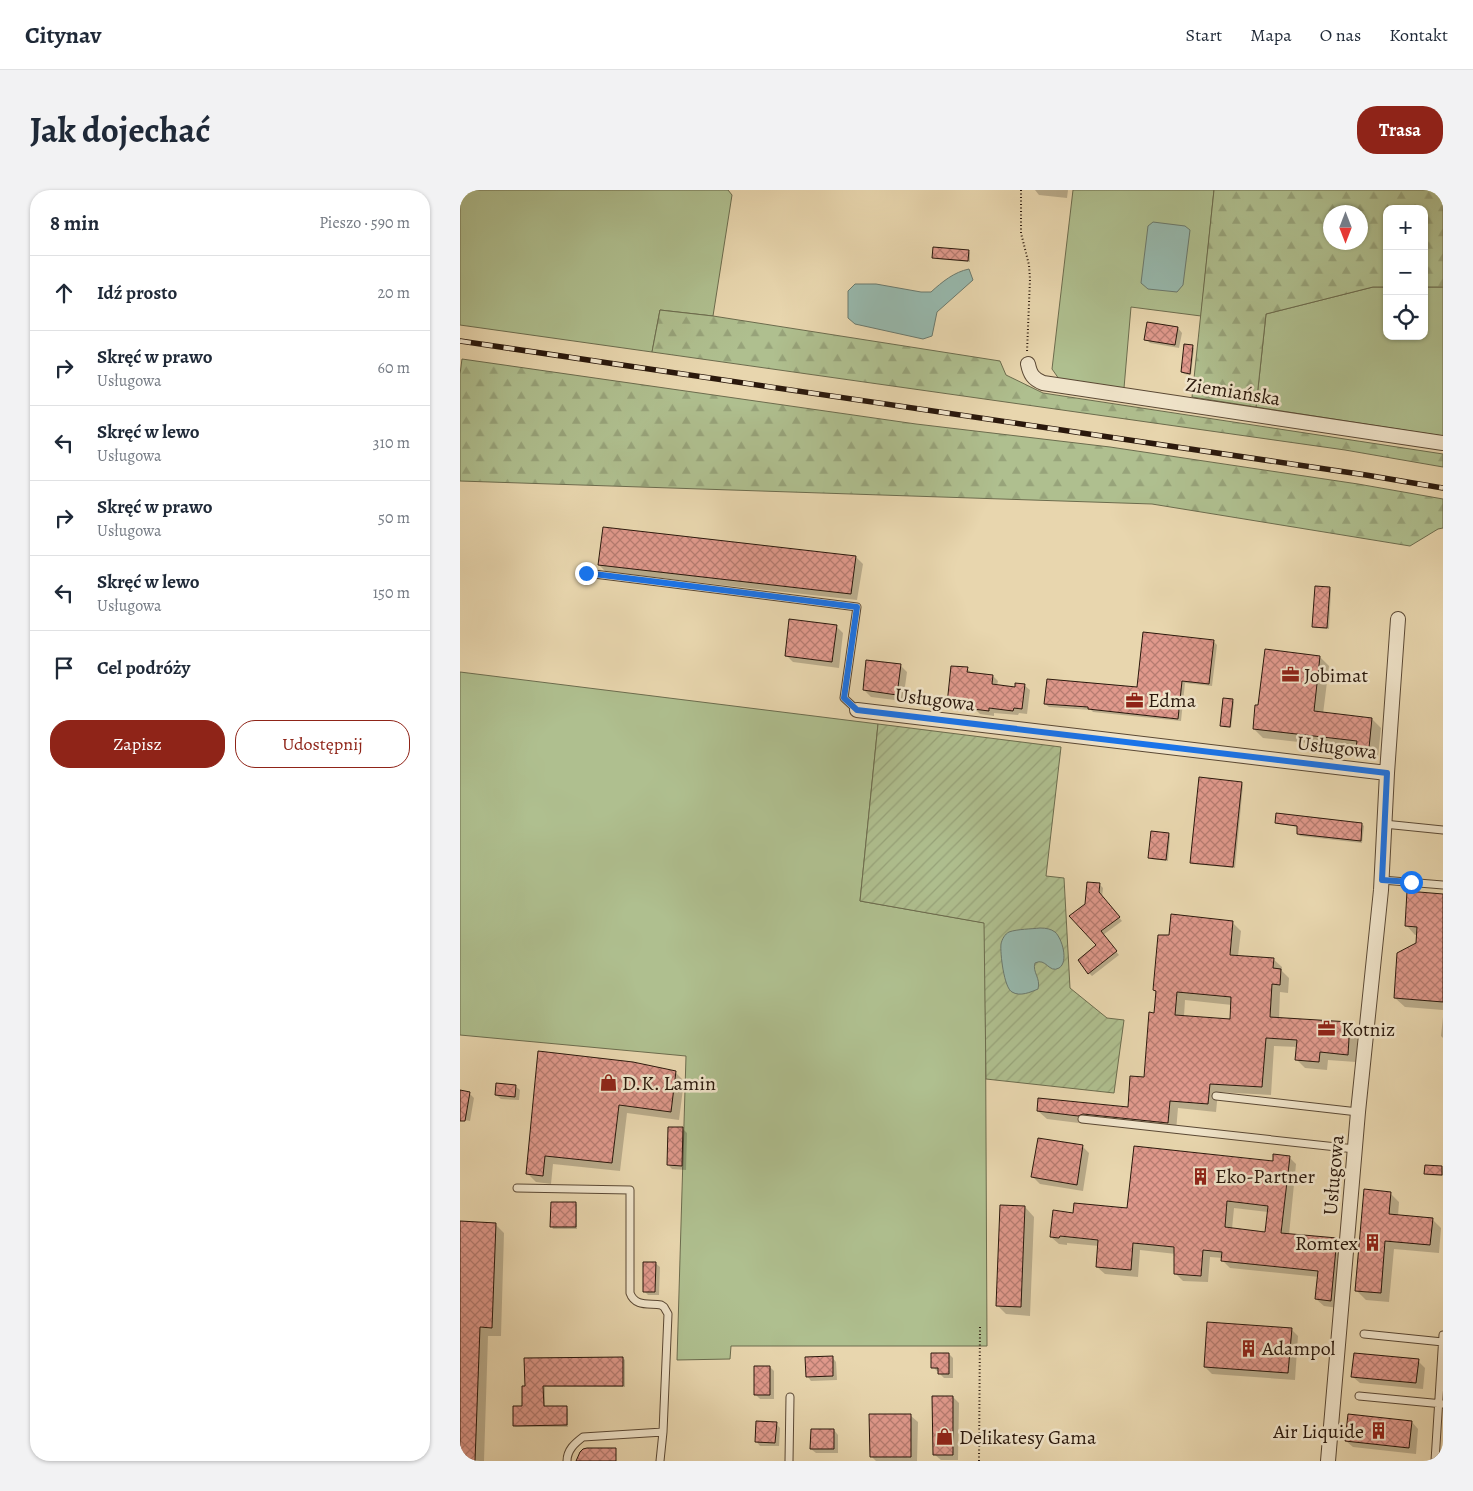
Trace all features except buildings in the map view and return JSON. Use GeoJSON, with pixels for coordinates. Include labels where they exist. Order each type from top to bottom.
{"type":"FeatureCollection","features":[{"type":"Feature","properties":{"kind":"street","name":"Ziemiańska"},"geometry":{"type":"LineString","coordinates":[[1028,364],[1030,374],[1036,380],[1043,383],[1443,443]]}},
{"type":"Feature","properties":{"kind":"street","name":"Usługowa"},"geometry":{"type":"LineString","coordinates":[[1328,1461],[1358,1112],[1382,880],[1387,773],[1398,619]]}},
{"type":"Feature","properties":{"kind":"street","name":"Usługowa"},"geometry":{"type":"LineString","coordinates":[[857,710],[1387,773]]}},
{"type":"Feature","properties":{"kind":"lane","name":"Usługowa"},"geometry":{"type":"LineString","coordinates":[[586,573],[857,607],[844,698],[857,710]]}},
{"type":"Feature","properties":{"kind":"lane"},"geometry":{"type":"LineString","coordinates":[[1384,824],[1443,830]]}},
{"type":"Feature","properties":{"kind":"lane"},"geometry":{"type":"LineString","coordinates":[[1382,880],[1443,885]]}},
{"type":"Feature","properties":{"kind":"lane"},"geometry":{"type":"LineString","coordinates":[[1216,1096],[1358,1112]]}},
{"type":"Feature","properties":{"kind":"lane"},"geometry":{"type":"LineString","coordinates":[[1082,1119],[1355,1149]]}},
{"type":"Feature","properties":{"kind":"lane"},"geometry":{"type":"LineString","coordinates":[[517,1188],[630,1190],[630,1294],[637,1302],[661,1305],[668,1314],[660,1461]]}},
{"type":"Feature","properties":{"kind":"lane"},"geometry":{"type":"LineString","coordinates":[[1364,1334],[1443,1342]]}},
{"type":"Feature","properties":{"kind":"lane"},"geometry":{"type":"LineString","coordinates":[[1435,1461],[1441,1404],[1443,1335]]}},
{"type":"Feature","properties":{"kind":"lane"},"geometry":{"type":"LineString","coordinates":[[1359,1396],[1441,1404]]}},
{"type":"Feature","properties":{"kind":"lane"},"geometry":{"type":"LineString","coordinates":[[790,1397],[790,1461]]}},
{"type":"Feature","properties":{"kind":"lane"},"geometry":{"type":"LineString","coordinates":[[567,1461],[567,1456],[574,1444],[583,1437],[663,1432]]}},
{"type":"Feature","properties":{"kind":"path"},"geometry":{"type":"LineString","coordinates":[[1022,190],[1021,233],[1029,265],[1030,279],[1028,364]]}},
{"type":"Feature","properties":{"kind":"path"},"geometry":{"type":"LineString","coordinates":[[979,1461],[980,1326]]}},
{"type":"Feature","properties":{"kind":"green space"},"geometry":{"type":"Polygon","coordinates":[[[460,190],[728,190],[732,195],[713,316],[660,310],[652,352],[460,325],[460,190]]]}},
{"type":"Feature","properties":{"kind":"green space"},"geometry":{"type":"Polygon","coordinates":[[[1073,190],[1214,190],[1201,316],[1131,307],[1124,388],[1059,379],[1052,369],[1073,190]]]}},
{"type":"Feature","properties":{"kind":"green space"},"geometry":{"type":"Polygon","coordinates":[[[1214,190],[1443,190],[1443,287],[1428,287],[1428,205],[1383,205],[1383,287],[1373,287],[1266,314],[1256,407],[1192,397],[1214,190]]]}},
{"type":"Feature","properties":{"kind":"green space"},"geometry":{"type":"Polygon","coordinates":[[[1373,287],[1383,287],[1383,340],[1428,340],[1428,287],[1443,287],[1443,436],[1256,407],[1266,314],[1373,287]]]}},
{"type":"Feature","properties":{"kind":"green space"},"geometry":{"type":"Polygon","coordinates":[[[660,310],[713,316],[1000,361],[1006,375],[1043,393],[1443,454],[1443,467],[1345,450],[652,352],[660,310]]]}},
{"type":"Feature","properties":{"kind":"green space"},"geometry":{"type":"Polygon","coordinates":[[[462,359],[916,424],[1110,447],[1358,484],[1443,499],[1443,528],[1438,529],[1410,546],[1152,504],[460,481],[460,374],[462,359]]]}},
{"type":"Feature","properties":{"kind":"green space"},"geometry":{"type":"Polygon","coordinates":[[[460,672],[878,724],[860,901],[985,923],[987,1346],[731,1346],[730,1359],[677,1360],[686,1056],[460,1035],[460,672]]]}},
{"type":"Feature","properties":{"kind":"green space"},"geometry":{"type":"Polygon","coordinates":[[[878,724],[1061,747],[1046,876],[1064,878],[1070,988],[1107,1018],[1124,1020],[1114,1093],[986,1079],[984,923],[860,901],[878,724]]]}},
{"type":"Feature","properties":{"kind":"water"},"geometry":{"type":"Polygon","coordinates":[[[1153,222],[1185,226],[1190,230],[1183,285],[1177,292],[1148,289],[1141,283],[1148,226],[1153,222]]]}},
{"type":"Feature","properties":{"kind":"water"},"geometry":{"type":"Polygon","coordinates":[[[969,269],[973,280],[937,312],[932,336],[923,339],[855,324],[848,318],[848,291],[855,284],[876,284],[931,292],[953,275],[969,269]]]}},
{"type":"Feature","properties":{"kind":"water"},"geometry":{"type":"Polygon","coordinates":[[[1040,928],[1050,929],[1058,935],[1062,944],[1064,961],[1056,969],[1042,962],[1035,963],[1038,989],[1025,994],[1012,992],[1009,989],[1003,970],[1002,940],[1009,932],[1040,928]]]}},
{"type":"Feature","properties":{"kind":"railway"},"geometry":{"type":"LineString","coordinates":[[460,341],[1443,488]]}},
{"type":"Feature","properties":{"kind":"place","name":"Jobimat"},"geometry":{"type":"Point","coordinates":[1290,675]}},
{"type":"Feature","properties":{"kind":"place","name":"Edma"},"geometry":{"type":"Point","coordinates":[1134,700]}},
{"type":"Feature","properties":{"kind":"place","name":"Kotniz"},"geometry":{"type":"Point","coordinates":[1327,1029]}},
{"type":"Feature","properties":{"kind":"place","name":"D.K. Lamin"},"geometry":{"type":"Point","coordinates":[608,1083]}},
{"type":"Feature","properties":{"kind":"place","name":"Eko-Partner"},"geometry":{"type":"Point","coordinates":[1201,1176]}},
{"type":"Feature","properties":{"kind":"place","name":"Romtex"},"geometry":{"type":"Point","coordinates":[1372,1243]}},
{"type":"Feature","properties":{"kind":"place","name":"Adampol"},"geometry":{"type":"Point","coordinates":[1248,1348]}},
{"type":"Feature","properties":{"kind":"place","name":"Air Liquide"},"geometry":{"type":"Point","coordinates":[1378,1431]}},
{"type":"Feature","properties":{"kind":"place","name":"Delikatesy Gama"},"geometry":{"type":"Point","coordinates":[945,1437]}},
{"type":"Feature","properties":{"kind":"route"},"geometry":{"type":"LineString","coordinates":[[586,573],[857,607],[844,698],[857,710],[1387,773],[1382,880],[1411,882]]}}]}
